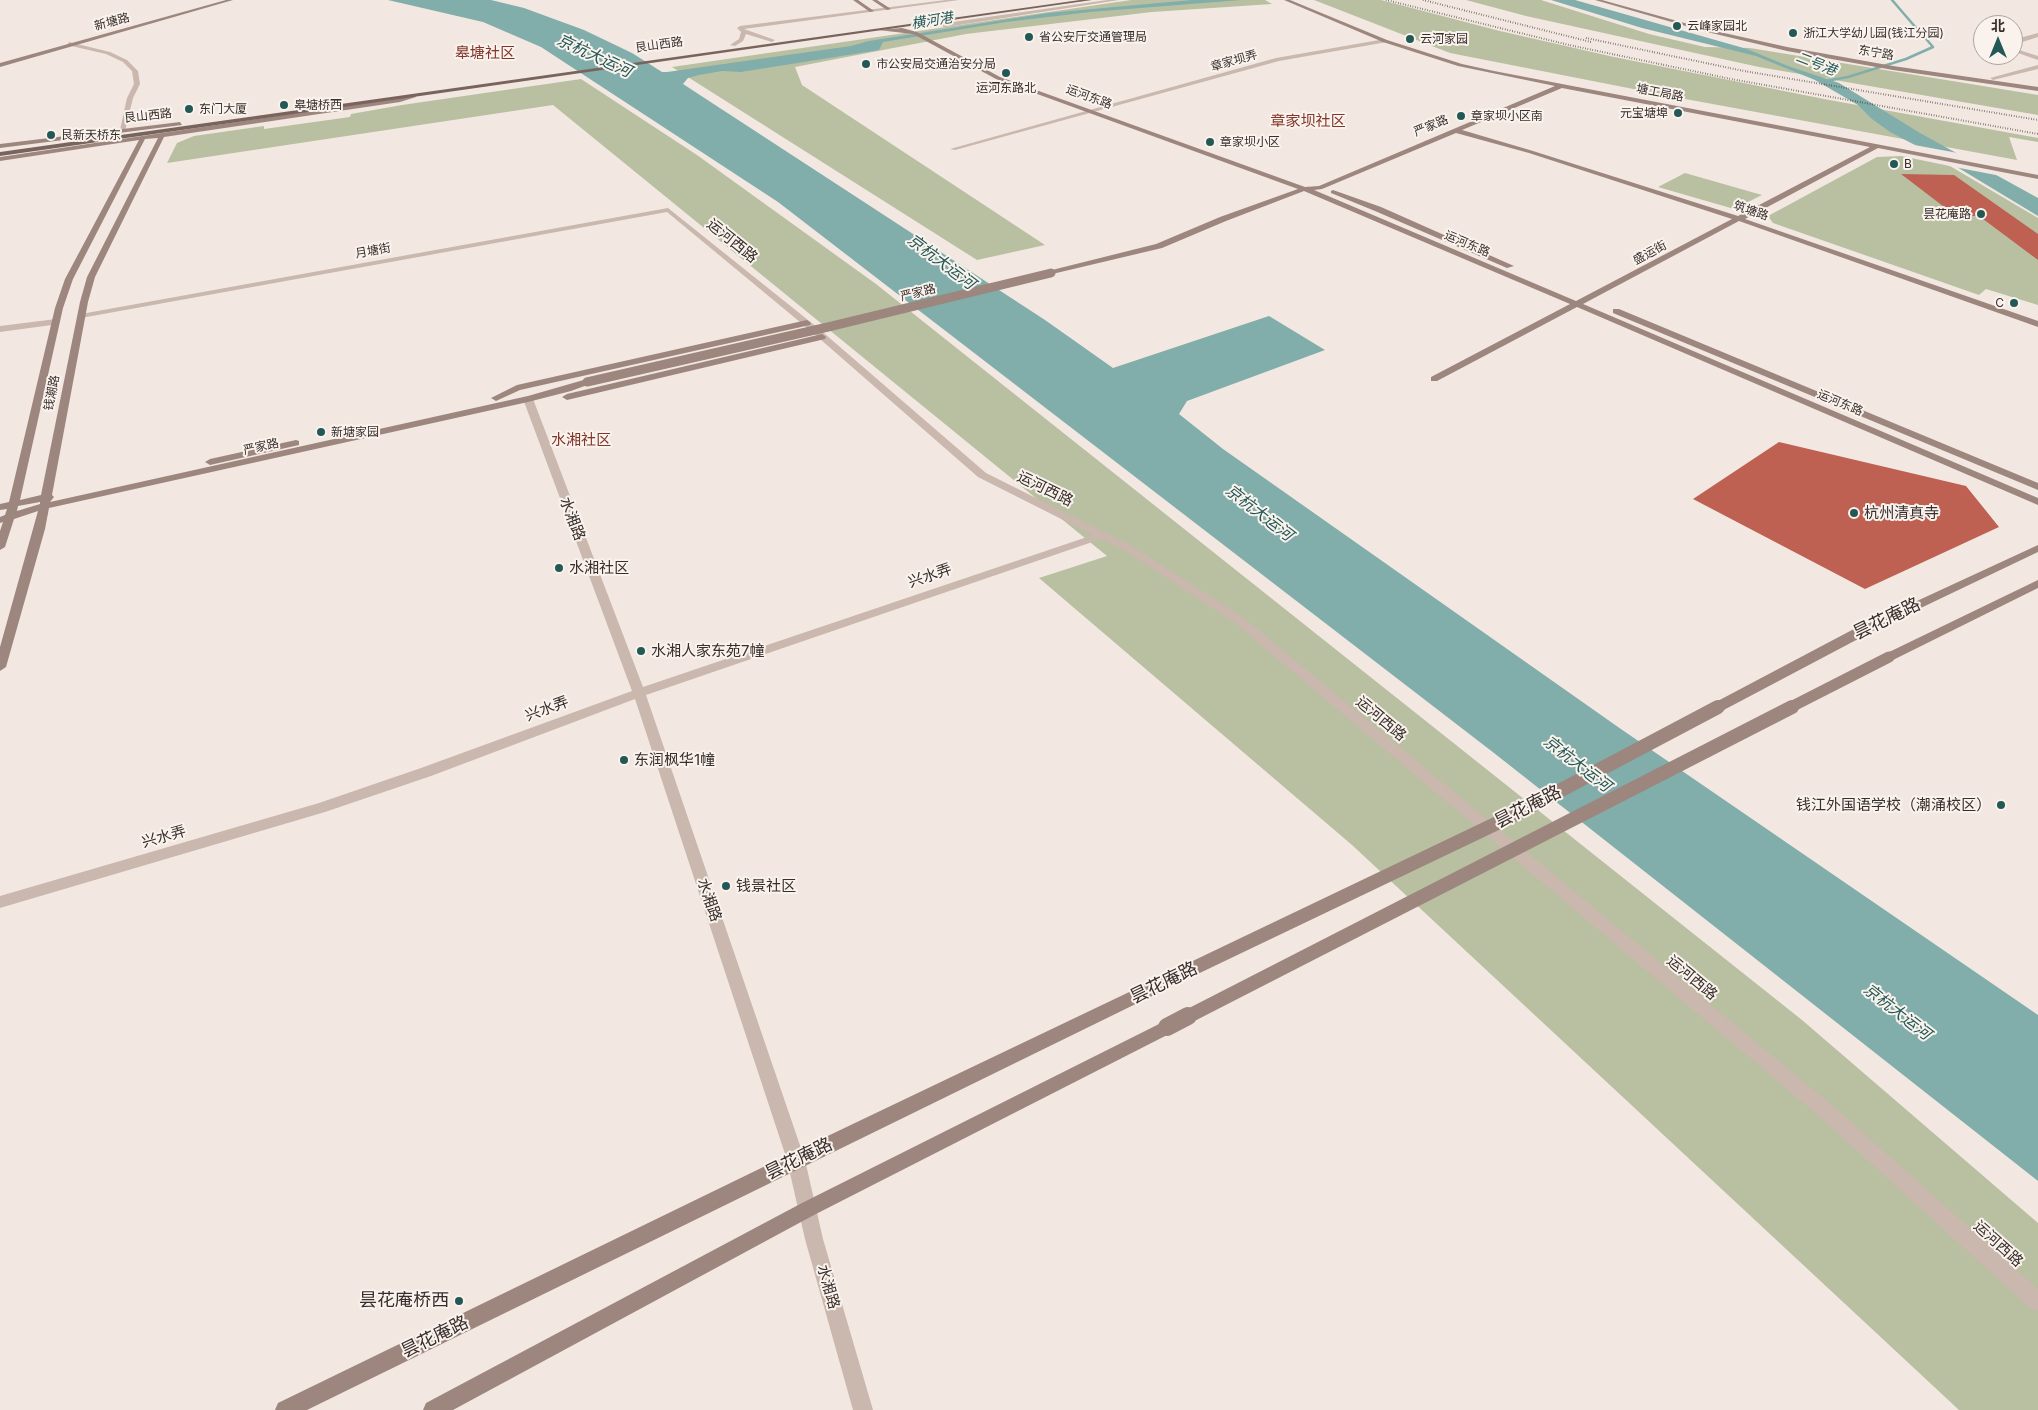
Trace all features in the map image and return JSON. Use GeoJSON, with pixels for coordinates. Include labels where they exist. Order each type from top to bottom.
{"type":"FeatureCollection","features":[{"type":"Feature","properties":{"kind":"main road","name":"新塘路"},"geometry":{"type":"LineString","coordinates":[[0,59],[215,0]]}},
{"type":"Feature","properties":{"kind":"main road","name":"新塘路"},"geometry":{"type":"LineString","coordinates":[[0,65],[69,44],[231,0]]}},
{"type":"Feature","properties":{"kind":"main road"},"geometry":{"type":"LineString","coordinates":[[855,0],[872,11]]}},
{"type":"Feature","properties":{"kind":"main road"},"geometry":{"type":"LineString","coordinates":[[874,0],[889,9]]}},
{"type":"Feature","properties":{"kind":"main road","name":"艮山西路"},"geometry":{"type":"LineString","coordinates":[[0,153],[414,96],[733,45],[1052,0]]}},
{"type":"Feature","properties":{"kind":"main road","name":"艮山西路"},"geometry":{"type":"LineString","coordinates":[[0,146],[655,61],[1090,0]]}},
{"type":"Feature","properties":{"kind":"main road","name":"塘工局路"},"geometry":{"type":"LineString","coordinates":[[1286,0],[1385,41],[1460,66],[1551,84],[1562,83],[2038,170]]}},
{"type":"Feature","properties":{"kind":"main road","name":"塘工局路"},"geometry":{"type":"LineString","coordinates":[[1298,0],[1435,52],[1501,70],[1989,169],[2038,177]]}},
{"type":"Feature","properties":{"kind":"main road","name":"东宁路"},"geometry":{"type":"LineString","coordinates":[[1597,0],[1706,30],[1862,62],[2038,89]]}},
{"type":"Feature","properties":{"kind":"main road","name":"东宁路"},"geometry":{"type":"LineString","coordinates":[[1613,0],[1679,19],[1747,35],[1872,60],[2038,84]]}},
{"type":"Feature","properties":{"kind":"main road"},"geometry":{"type":"LineString","coordinates":[[924,24],[925,35]]}},
{"type":"Feature","properties":{"kind":"main road","name":"运河东路"},"geometry":{"type":"LineString","coordinates":[[881,30],[902,30],[925,35],[965,57],[1000,73],[1306,186],[2038,502]]}},
{"type":"Feature","properties":{"kind":"main road","name":"运河东路"},"geometry":{"type":"LineString","coordinates":[[925,35],[964,61],[998,78],[1278,178],[1306,186]]}},
{"type":"Feature","properties":{"kind":"main road","name":"严家路"},"geometry":{"type":"LineString","coordinates":[[0,507],[46,502],[258,460],[528,399],[587,382],[828,328],[1159,246],[1306,186],[1318,184],[1454,130],[1562,83]]}},
{"type":"Feature","properties":{"kind":"main road","name":"严家路"},"geometry":{"type":"LineString","coordinates":[[1375,156],[1504,105],[1551,84]]}},
{"type":"Feature","properties":{"kind":"main road","name":"艮山西路"},"geometry":{"type":"LineString","coordinates":[[0,159],[400,100],[414,96]]}},
{"type":"Feature","properties":{"kind":"main road","name":"艮山西路"},"geometry":{"type":"LineString","coordinates":[[109,137],[180,124]]}},
{"type":"Feature","properties":{"kind":"main road","name":"筑塘路"},"geometry":{"type":"LineString","coordinates":[[1454,130],[1531,152],[1739,218],[2038,324]]}},
{"type":"Feature","properties":{"kind":"main road","name":"钱潮路"},"geometry":{"type":"LineString","coordinates":[[0,667],[40,529],[81,316],[93,270],[162,135]]}},
{"type":"Feature","properties":{"kind":"main road","name":"钱潮路"},"geometry":{"type":"LineString","coordinates":[[0,547],[5,519],[14,504],[56,322],[69,279],[143,138]]}},
{"type":"Feature","properties":{"kind":"main road","name":"盛运街"},"geometry":{"type":"LineString","coordinates":[[1434,379],[1877,146]]}},
{"type":"Feature","properties":{"kind":"main road","name":"运河东路"},"geometry":{"type":"LineString","coordinates":[[1318,184],[1586,299],[2038,487]]}},
{"type":"Feature","properties":{"kind":"main road","name":"严家路"},"geometry":{"type":"LineString","coordinates":[[496,398],[517,388],[807,323]]}},
{"type":"Feature","properties":{"kind":"main road","name":"严家路"},"geometry":{"type":"LineString","coordinates":[[528,399],[553,400],[822,337]]}},
{"type":"Feature","properties":{"kind":"main road","name":"严家路"},"geometry":{"type":"LineString","coordinates":[[5,519],[46,502],[564,382],[587,382]]}},
{"type":"Feature","properties":{"kind":"main road","name":"昙花庵路"},"geometry":{"type":"LineString","coordinates":[[285,1410],[796,1160],[1512,816],[1856,634],[2038,548]]}},
{"type":"Feature","properties":{"kind":"main road","name":"昙花庵路"},"geometry":{"type":"LineString","coordinates":[[433,1410],[808,1209],[1889,657],[2038,584]]}},
{"type":"Feature","properties":{"kind":"street"},"geometry":{"type":"LineString","coordinates":[[772,40],[744,32],[740,28],[957,0]]}},
{"type":"Feature","properties":{"kind":"street","name":"艮山西路"},"geometry":{"type":"LineString","coordinates":[[924,24],[941,25],[1117,0]]}},
{"type":"Feature","properties":{"kind":"street"},"geometry":{"type":"LineString","coordinates":[[733,45],[741,40],[744,32]]}},
{"type":"Feature","properties":{"kind":"street"},"geometry":{"type":"LineString","coordinates":[[2023,39],[2038,35]]}},
{"type":"Feature","properties":{"kind":"street","name":"章家坝弄"},"geometry":{"type":"LineString","coordinates":[[953,148],[1278,59],[1385,41]]}},
{"type":"Feature","properties":{"kind":"street"},"geometry":{"type":"LineString","coordinates":[[69,44],[108,53],[125,61],[135,71],[137,84],[130,98],[123,130]]}},
{"type":"Feature","properties":{"kind":"street"},"geometry":{"type":"LineString","coordinates":[[2023,53],[2038,58]]}},
{"type":"Feature","properties":{"kind":"street"},"geometry":{"type":"LineString","coordinates":[[1993,78],[2038,67]]}},
{"type":"Feature","properties":{"kind":"street","name":"月塘街"},"geometry":{"type":"LineString","coordinates":[[81,316],[668,210]]}},
{"type":"Feature","properties":{"kind":"street","name":"运河西路"},"geometry":{"type":"LineString","coordinates":[[668,210],[807,323],[982,475],[1128,548],[1239,620],[1484,827],[1827,1112],[2038,1302]]}},
{"type":"Feature","properties":{"kind":"street"},"geometry":{"type":"LineString","coordinates":[[0,329],[56,322]]}},
{"type":"Feature","properties":{"kind":"street","name":"水湘路"},"geometry":{"type":"LineString","coordinates":[[528,399],[638,693],[796,1160],[863,1410]]}},
{"type":"Feature","properties":{"kind":"street","name":"兴水弄"},"geometry":{"type":"LineString","coordinates":[[0,902],[320,808],[426,772],[638,693],[1102,535]]}},
{"type":"Feature","properties":{"kind":"green space"},"geometry":{"type":"Polygon","coordinates":[[[1131,0],[1265,0],[1272,4],[1152,12],[966,34],[795,67],[802,85],[1045,245],[977,260],[672,67],[1131,0]]]}},
{"type":"Feature","properties":{"kind":"green space"},"geometry":{"type":"Polygon","coordinates":[[[1314,0],[1381,0],[1500,31],[1614,57],[1824,99],[2038,138],[2038,142],[2009,137],[2017,160],[1669,96],[1450,53],[1314,0]]]}},
{"type":"Feature","properties":{"kind":"green space"},"geometry":{"type":"Polygon","coordinates":[[[1466,0],[1541,0],[1649,34],[1705,47],[1750,48],[2038,95],[2038,115],[1759,67],[1526,16],[1466,0]]]}},
{"type":"Feature","properties":{"kind":"green space"},"geometry":{"type":"Polygon","coordinates":[[[581,79],[697,155],[876,284],[1802,1020],[2038,1223],[2038,1410],[1959,1410],[1352,845],[1039,578],[1107,556],[553,105],[167,163],[177,143],[194,136],[264,126],[264,129],[350,117],[351,114],[402,105],[581,79]]]}},
{"type":"Feature","properties":{"kind":"green space"},"geometry":{"type":"Polygon","coordinates":[[[1901,156],[1950,166],[2038,218],[2038,305],[1986,289],[1979,295],[1773,223],[1768,216],[1877,157],[1901,156]]]}},
{"type":"Feature","properties":{"kind":"green space"},"geometry":{"type":"Polygon","coordinates":[[[1685,173],[1762,195],[1734,209],[1658,187],[1685,173]]]}},
{"type":"Feature","properties":{"kind":"water","name":"京杭大运河"},"geometry":{"type":"Polygon","coordinates":[[[388,0],[491,0],[524,8],[584,30],[632,53],[662,72],[667,72],[851,46],[869,41],[1048,13],[1192,0],[1241,0],[1090,12],[1006,22],[883,42],[879,50],[741,72],[722,71],[699,75],[688,78],[683,84],[1045,320],[1113,368],[1269,316],[1325,350],[1187,401],[1179,414],[1223,449],[1618,727],[2038,1015],[2038,1181],[1494,753],[778,202],[541,47],[483,22],[388,0]]]}},
{"type":"Feature","properties":{"kind":"water"},"geometry":{"type":"Polygon","coordinates":[[[1551,0],[1575,0],[1747,49],[1788,66],[1839,83],[1920,133],[2038,198],[2038,216],[1957,167],[1890,132],[1872,119],[1858,105],[1815,80],[1756,56],[1642,28],[1551,0]]]}},
{"type":"Feature","properties":{"kind":"pier"},"geometry":{"type":"Polygon","coordinates":[[[1909,144],[1963,154],[2001,176],[1949,166],[1909,144]]]}},
{"type":"Feature","properties":{"kind":"building","name":"昙花庵路"},"geometry":{"type":"Polygon","coordinates":[[[1901,174],[1954,175],[2038,234],[2038,260],[1979,216],[1956,216],[1901,174]]]}},
{"type":"Feature","properties":{"kind":"building","name":"杭州清真寺"},"geometry":{"type":"Polygon","coordinates":[[[1779,442],[1966,486],[1999,527],[1865,589],[1693,499],[1779,442]]]}},
{"type":"Feature","properties":{"kind":"waterway"},"geometry":{"type":"LineString","coordinates":[[1892,0],[1917,29]]}},
{"type":"Feature","properties":{"kind":"waterway","name":"二号港"},"geometry":{"type":"LineString","coordinates":[[1826,81],[1848,77],[1906,59],[1933,47],[1921,33]]}},
{"type":"Feature","properties":{"kind":"railway"},"geometry":{"type":"LineString","coordinates":[[1386,0],[1569,45],[1731,79],[2038,134]]}},
{"type":"Feature","properties":{"kind":"railway"},"geometry":{"type":"LineString","coordinates":[[1423,0],[1591,42]]}},
{"type":"Feature","properties":{"kind":"railway"},"geometry":{"type":"LineString","coordinates":[[1586,38],[1744,71],[2038,120]]}},
{"type":"Feature","properties":{"kind":"place","name":"云峰家园北"},"geometry":{"type":"Point","coordinates":[1677,26]}},
{"type":"Feature","properties":{"kind":"place","name":"浙江大学幼儿园(钱江分园)"},"geometry":{"type":"Point","coordinates":[1793,33]}},
{"type":"Feature","properties":{"kind":"place","name":"省公安厅交通管理局"},"geometry":{"type":"Point","coordinates":[1029,37]}},
{"type":"Feature","properties":{"kind":"place","name":"云河家园"},"geometry":{"type":"Point","coordinates":[1410,39]}},
{"type":"Feature","properties":{"kind":"place","name":"市公安局交通治安分局"},"geometry":{"type":"Point","coordinates":[866,64]}},
{"type":"Feature","properties":{"kind":"place","name":"运河东路北"},"geometry":{"type":"Point","coordinates":[1006,73]}},
{"type":"Feature","properties":{"kind":"place","name":"皋塘桥西"},"geometry":{"type":"Point","coordinates":[284,105]}},
{"type":"Feature","properties":{"kind":"place","name":"东门大厦"},"geometry":{"type":"Point","coordinates":[189,109]}},
{"type":"Feature","properties":{"kind":"place","name":"元宝塘埠"},"geometry":{"type":"Point","coordinates":[1678,113]}},
{"type":"Feature","properties":{"kind":"place","name":"章家坝小区南"},"geometry":{"type":"Point","coordinates":[1461,116]}},
{"type":"Feature","properties":{"kind":"place","name":"艮新天桥东"},"geometry":{"type":"Point","coordinates":[51,135]}},
{"type":"Feature","properties":{"kind":"place","name":"章家坝小区"},"geometry":{"type":"Point","coordinates":[1210,142]}},
{"type":"Feature","properties":{"kind":"place","name":"B"},"geometry":{"type":"Point","coordinates":[1894,164]}},
{"type":"Feature","properties":{"kind":"place","name":"昙花庵路"},"geometry":{"type":"Point","coordinates":[1981,214]}},
{"type":"Feature","properties":{"kind":"place","name":"C"},"geometry":{"type":"Point","coordinates":[2014,303]}},
{"type":"Feature","properties":{"kind":"place","name":"新塘家园"},"geometry":{"type":"Point","coordinates":[321,432]}},
{"type":"Feature","properties":{"kind":"place","name":"杭州清真寺"},"geometry":{"type":"Point","coordinates":[1854,513]}},
{"type":"Feature","properties":{"kind":"place","name":"水湘社区"},"geometry":{"type":"Point","coordinates":[559,568]}},
{"type":"Feature","properties":{"kind":"place","name":"水湘人家东苑7幢"},"geometry":{"type":"Point","coordinates":[641,651]}},
{"type":"Feature","properties":{"kind":"place","name":"东润枫华1幢"},"geometry":{"type":"Point","coordinates":[624,760]}},
{"type":"Feature","properties":{"kind":"place","name":"钱江外国语学校（潮涌校区）"},"geometry":{"type":"Point","coordinates":[2001,805]}},
{"type":"Feature","properties":{"kind":"place","name":"钱景社区"},"geometry":{"type":"Point","coordinates":[726,886]}},
{"type":"Feature","properties":{"kind":"place","name":"昙花庵桥西"},"geometry":{"type":"Point","coordinates":[459,1301]}},
{"type":"Feature","properties":{"kind":"district","name":"皋塘社区"},"geometry":{"type":"Point","coordinates":[485,53]}},
{"type":"Feature","properties":{"kind":"district","name":"章家坝社区"},"geometry":{"type":"Point","coordinates":[1308,121]}},
{"type":"Feature","properties":{"kind":"district","name":"水湘社区"},"geometry":{"type":"Point","coordinates":[581,440]}},
{"type":"Feature","properties":{"kind":"water label","name":"横河港"},"geometry":{"type":"Point","coordinates":[932,21]}}]}
